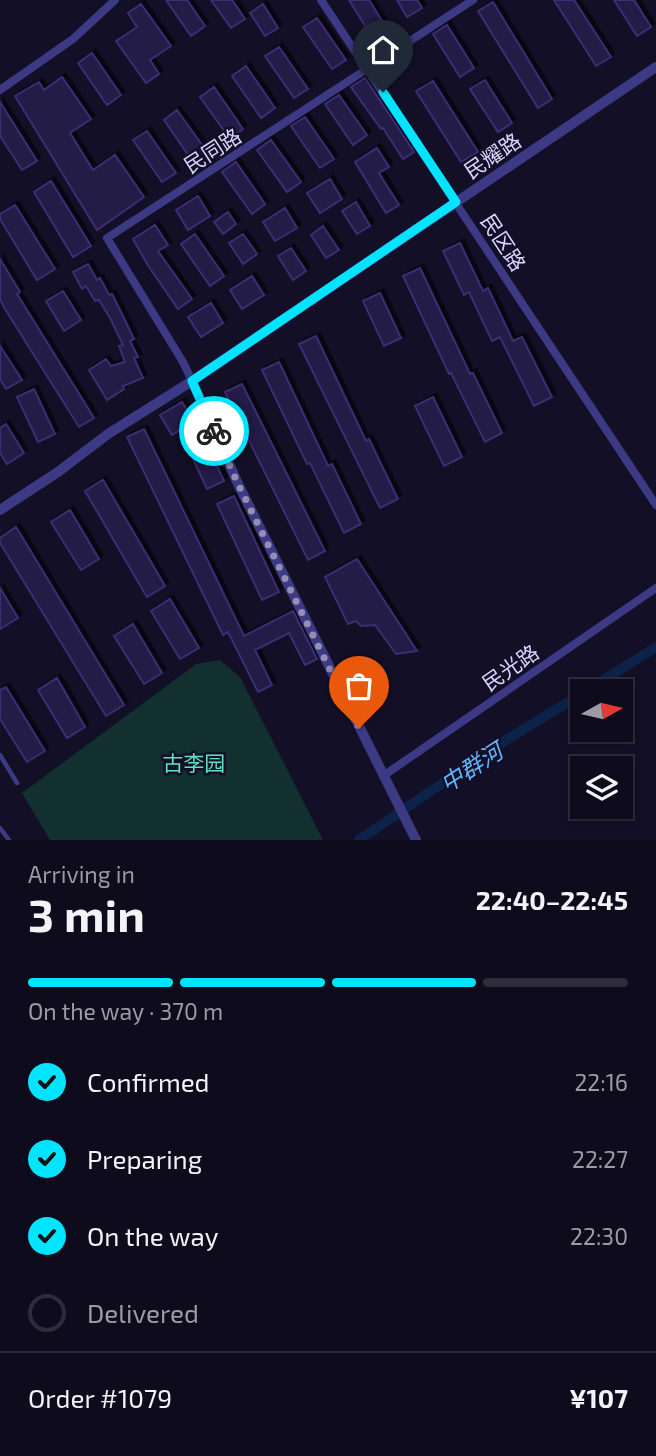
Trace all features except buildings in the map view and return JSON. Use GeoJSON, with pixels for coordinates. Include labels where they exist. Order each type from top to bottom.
{"type":"FeatureCollection","features":[{"type":"Feature","properties":{"kind":"street"},"geometry":{"type":"LineString","coordinates":[[0,90],[73,39],[115,0]]}},
{"type":"Feature","properties":{"kind":"street","name":"民区路"},"geometry":{"type":"LineString","coordinates":[[321,0],[656,505]]}},
{"type":"Feature","properties":{"kind":"street","name":"民同路"},"geometry":{"type":"LineString","coordinates":[[192,381],[107,238],[474,0]]}},
{"type":"Feature","properties":{"kind":"street","name":"民耀路"},"geometry":{"type":"LineString","coordinates":[[0,510],[58,472],[108,434],[192,381],[656,66]]}},
{"type":"Feature","properties":{"kind":"street"},"geometry":{"type":"LineString","coordinates":[[192,381],[239,486],[416,840]]}},
{"type":"Feature","properties":{"kind":"street","name":"民光路"},"geometry":{"type":"LineString","coordinates":[[383,776],[656,587]]}},
{"type":"Feature","properties":{"kind":"lane"},"geometry":{"type":"LineString","coordinates":[[0,755],[17,783]]}},
{"type":"Feature","properties":{"kind":"lane"},"geometry":{"type":"LineString","coordinates":[[0,828],[9,840]]}},
{"type":"Feature","properties":{"kind":"green space","name":"古李园"},"geometry":{"type":"Polygon","coordinates":[[[220,660],[240,677],[323,840],[50,840],[22,793],[196,664],[220,660]]]}},
{"type":"Feature","properties":{"kind":"waterway","name":"中群河"},"geometry":{"type":"LineString","coordinates":[[605,679],[656,647]]}},
{"type":"Feature","properties":{"kind":"waterway","name":"中群河"},"geometry":{"type":"LineString","coordinates":[[359,840],[503,742],[570,701]]}},
{"type":"Feature","properties":{"kind":"way so far"},"geometry":{"type":"LineString","coordinates":[[214,431],[359,728]]}},
{"type":"Feature","properties":{"kind":"route"},"geometry":{"type":"LineString","coordinates":[[214,431],[192,381],[456,202],[383,92]]}}]}
